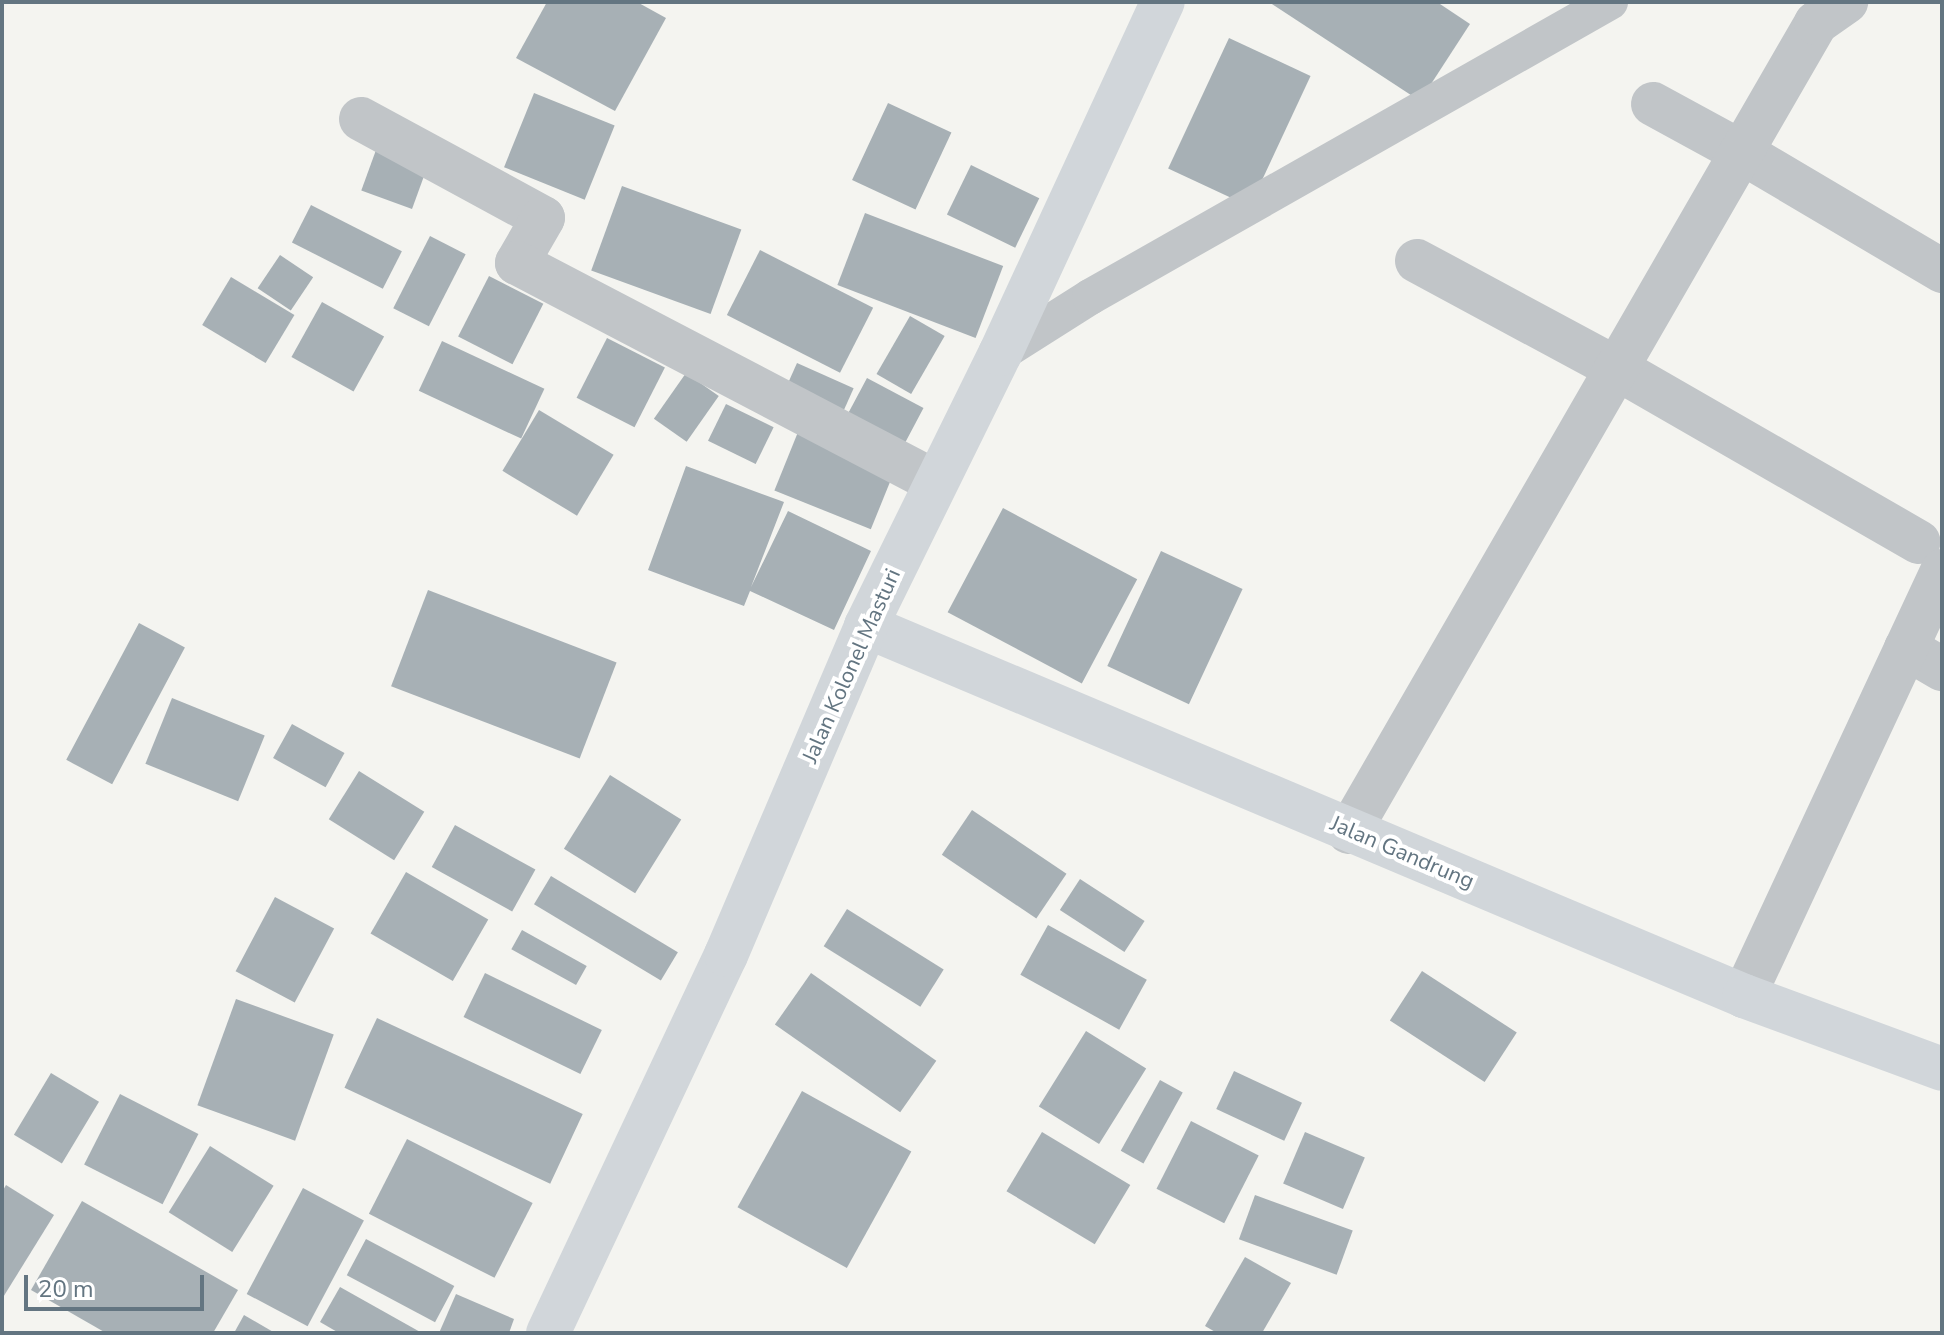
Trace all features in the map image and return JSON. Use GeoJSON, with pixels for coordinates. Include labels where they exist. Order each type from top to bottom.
{"type":"FeatureCollection","features":[{"type":"Feature","properties":{"kind":"main road","name":"Jalan Kolonel Masturi"},"geometry":{"type":"LineString","coordinates":[[548,1333],[726,955],[866,626],[1000,354],[1163,2]]}},
{"type":"Feature","properties":{"kind":"main road","name":"Jalan Gandrung"},"geometry":{"type":"LineString","coordinates":[[866,626],[1744,996],[1942,1069]]}},
{"type":"Feature","properties":{"kind":"street"},"geometry":{"type":"LineString","coordinates":[[1349,832],[1816,23],[1846,2]]}},
{"type":"Feature","properties":{"kind":"street"},"geometry":{"type":"LineString","coordinates":[[1653,104],[1741,152],[1942,271]]}},
{"type":"Feature","properties":{"kind":"street"},"geometry":{"type":"LineString","coordinates":[[361,119],[543,218],[517,263],[936,482]]}},
{"type":"Feature","properties":{"kind":"street"},"geometry":{"type":"LineString","coordinates":[[1417,261],[1616,368],[1930,556],[1924,659],[1744,996]]}},
{"type":"Feature","properties":{"kind":"lane"},"geometry":{"type":"LineString","coordinates":[[1000,354],[1090,297],[1610,2]]}},
{"type":"Feature","properties":{"kind":"building"},"geometry":{"type":"Polygon","coordinates":[[[547,2],[637,2],[666,18],[615,111],[516,58],[547,2]]]}},
{"type":"Feature","properties":{"kind":"building"},"geometry":{"type":"Polygon","coordinates":[[[1269,2],[1437,2],[1470,24],[1420,101],[1269,2]]]}},
{"type":"Feature","properties":{"kind":"building"},"geometry":{"type":"Polygon","coordinates":[[[1229,38],[1311,76],[1250,207],[1168,169],[1229,38]]]}},
{"type":"Feature","properties":{"kind":"building"},"geometry":{"type":"Polygon","coordinates":[[[534,93],[615,126],[585,200],[504,167],[534,93]]]}},
{"type":"Feature","properties":{"kind":"building"},"geometry":{"type":"Polygon","coordinates":[[[888,103],[951,133],[916,210],[852,180],[888,103]]]}},
{"type":"Feature","properties":{"kind":"building"},"geometry":{"type":"Polygon","coordinates":[[[376,150],[427,168],[412,209],[361,190],[376,150]]]}},
{"type":"Feature","properties":{"kind":"building"},"geometry":{"type":"Polygon","coordinates":[[[971,165],[1039,198],[1015,248],[947,214],[971,165]]]}},
{"type":"Feature","properties":{"kind":"building"},"geometry":{"type":"Polygon","coordinates":[[[622,186],[741,229],[711,314],[591,271],[622,186]]]}},
{"type":"Feature","properties":{"kind":"building"},"geometry":{"type":"Polygon","coordinates":[[[311,205],[402,251],[383,289],[292,242],[311,205]]]}},
{"type":"Feature","properties":{"kind":"building"},"geometry":{"type":"Polygon","coordinates":[[[865,213],[1003,266],[976,338],[837,285],[865,213]]]}},
{"type":"Feature","properties":{"kind":"building"},"geometry":{"type":"Polygon","coordinates":[[[430,236],[466,254],[429,326],[393,308],[430,236]]]}},
{"type":"Feature","properties":{"kind":"building"},"geometry":{"type":"Polygon","coordinates":[[[760,250],[873,308],[840,373],[727,315],[760,250]]]}},
{"type":"Feature","properties":{"kind":"building"},"geometry":{"type":"Polygon","coordinates":[[[280,255],[313,277],[291,311],[258,288],[280,255]]]}},
{"type":"Feature","properties":{"kind":"building"},"geometry":{"type":"Polygon","coordinates":[[[489,276],[543,304],[512,364],[458,337],[489,276]]]}},
{"type":"Feature","properties":{"kind":"building"},"geometry":{"type":"Polygon","coordinates":[[[231,277],[294,315],[266,363],[202,325],[231,277]]]}},
{"type":"Feature","properties":{"kind":"building"},"geometry":{"type":"Polygon","coordinates":[[[322,302],[384,336],[354,392],[291,357],[322,302]]]}},
{"type":"Feature","properties":{"kind":"building"},"geometry":{"type":"Polygon","coordinates":[[[910,316],[945,336],[911,394],[876,374],[910,316]]]}},
{"type":"Feature","properties":{"kind":"building"},"geometry":{"type":"Polygon","coordinates":[[[607,338],[665,368],[634,427],[577,398],[607,338]]]}},
{"type":"Feature","properties":{"kind":"building"},"geometry":{"type":"Polygon","coordinates":[[[442,341],[544,389],[521,439],[419,391],[442,341]]]}},
{"type":"Feature","properties":{"kind":"building"},"geometry":{"type":"Polygon","coordinates":[[[797,363],[854,388],[841,417],[784,391],[797,363]]]}},
{"type":"Feature","properties":{"kind":"building"},"geometry":{"type":"Polygon","coordinates":[[[686,373],[719,396],[687,442],[654,419],[686,373]]]}},
{"type":"Feature","properties":{"kind":"building"},"geometry":{"type":"Polygon","coordinates":[[[867,378],[924,408],[903,447],[846,417],[867,378]]]}},
{"type":"Feature","properties":{"kind":"building"},"geometry":{"type":"Polygon","coordinates":[[[726,404],[774,427],[756,464],[708,441],[726,404]]]}},
{"type":"Feature","properties":{"kind":"building"},"geometry":{"type":"Polygon","coordinates":[[[539,410],[614,455],[577,516],[502,471],[539,410]]]}},
{"type":"Feature","properties":{"kind":"building"},"geometry":{"type":"Polygon","coordinates":[[[798,432],[894,471],[871,529],[774,490],[798,432]]]}},
{"type":"Feature","properties":{"kind":"building"},"geometry":{"type":"Polygon","coordinates":[[[686,466],[784,502],[751,587],[788,511],[871,551],[834,630],[750,591],[744,606],[648,570],[686,466]]]}},
{"type":"Feature","properties":{"kind":"building"},"geometry":{"type":"Polygon","coordinates":[[[1003,508],[1137,579],[1082,684],[948,612],[1003,508]]]}},
{"type":"Feature","properties":{"kind":"building"},"geometry":{"type":"Polygon","coordinates":[[[1161,551],[1243,589],[1189,704],[1107,666],[1161,551]]]}},
{"type":"Feature","properties":{"kind":"building"},"geometry":{"type":"Polygon","coordinates":[[[428,590],[617,662],[580,759],[391,686],[428,590]]]}},
{"type":"Feature","properties":{"kind":"building"},"geometry":{"type":"Polygon","coordinates":[[[139,623],[185,647],[112,784],[66,760],[139,623]]]}},
{"type":"Feature","properties":{"kind":"building"},"geometry":{"type":"Polygon","coordinates":[[[172,698],[265,735],[238,801],[145,764],[172,698]]]}},
{"type":"Feature","properties":{"kind":"building"},"geometry":{"type":"Polygon","coordinates":[[[292,724],[344,753],[326,787],[273,758],[292,724]]]}},
{"type":"Feature","properties":{"kind":"building"},"geometry":{"type":"Polygon","coordinates":[[[359,771],[424,812],[394,860],[329,819],[359,771]]]}},
{"type":"Feature","properties":{"kind":"building"},"geometry":{"type":"Polygon","coordinates":[[[610,775],[681,820],[635,893],[564,849],[610,775]]]}},
{"type":"Feature","properties":{"kind":"building"},"geometry":{"type":"Polygon","coordinates":[[[972,810],[1067,874],[1036,919],[942,855],[972,810]]]}},
{"type":"Feature","properties":{"kind":"building"},"geometry":{"type":"Polygon","coordinates":[[[455,825],[535,870],[512,912],[432,867],[455,825]]]}},
{"type":"Feature","properties":{"kind":"building"},"geometry":{"type":"Polygon","coordinates":[[[406,872],[488,920],[453,981],[370,933],[406,872]]]}},
{"type":"Feature","properties":{"kind":"building"},"geometry":{"type":"Polygon","coordinates":[[[551,876],[678,952],[661,981],[534,904],[551,876]]]}},
{"type":"Feature","properties":{"kind":"building"},"geometry":{"type":"Polygon","coordinates":[[[1080,879],[1145,921],[1124,952],[1060,910],[1080,879]]]}},
{"type":"Feature","properties":{"kind":"building"},"geometry":{"type":"Polygon","coordinates":[[[275,897],[334,928],[295,1003],[236,971],[275,897]]]}},
{"type":"Feature","properties":{"kind":"building"},"geometry":{"type":"Polygon","coordinates":[[[847,909],[944,969],[920,1007],[824,946],[847,909]]]}},
{"type":"Feature","properties":{"kind":"building"},"geometry":{"type":"Polygon","coordinates":[[[1048,925],[1147,980],[1119,1030],[1020,975],[1048,925]]]}},
{"type":"Feature","properties":{"kind":"building"},"geometry":{"type":"Polygon","coordinates":[[[522,930],[587,966],[576,985],[511,949],[522,930]]]}},
{"type":"Feature","properties":{"kind":"building"},"geometry":{"type":"Polygon","coordinates":[[[1422,971],[1517,1033],[1485,1082],[1390,1020],[1422,971]]]}},
{"type":"Feature","properties":{"kind":"building"},"geometry":{"type":"Polygon","coordinates":[[[485,973],[602,1030],[580,1074],[464,1017],[485,973]]]}},
{"type":"Feature","properties":{"kind":"building"},"geometry":{"type":"Polygon","coordinates":[[[811,973],[936,1061],[900,1112],[775,1025],[811,973]]]}},
{"type":"Feature","properties":{"kind":"building"},"geometry":{"type":"Polygon","coordinates":[[[236,999],[334,1035],[295,1141],[197,1105],[236,999]]]}},
{"type":"Feature","properties":{"kind":"building"},"geometry":{"type":"Polygon","coordinates":[[[377,1018],[583,1114],[550,1184],[344,1088],[377,1018]]]}},
{"type":"Feature","properties":{"kind":"building"},"geometry":{"type":"Polygon","coordinates":[[[1086,1031],[1146,1069],[1099,1144],[1039,1106],[1086,1031]]]}},
{"type":"Feature","properties":{"kind":"building"},"geometry":{"type":"Polygon","coordinates":[[[1234,1071],[1302,1103],[1284,1141],[1216,1109],[1234,1071]]]}},
{"type":"Feature","properties":{"kind":"building"},"geometry":{"type":"Polygon","coordinates":[[[51,1073],[99,1102],[62,1164],[14,1135],[51,1073]]]}},
{"type":"Feature","properties":{"kind":"building"},"geometry":{"type":"Polygon","coordinates":[[[1160,1080],[1183,1093],[1143,1163],[1121,1151],[1160,1080]]]}},
{"type":"Feature","properties":{"kind":"building"},"geometry":{"type":"Polygon","coordinates":[[[802,1091],[911,1152],[847,1268],[738,1207],[802,1091]]]}},
{"type":"Feature","properties":{"kind":"building"},"geometry":{"type":"Polygon","coordinates":[[[120,1094],[198,1134],[163,1204],[84,1164],[120,1094]]]}},
{"type":"Feature","properties":{"kind":"building"},"geometry":{"type":"Polygon","coordinates":[[[1191,1121],[1259,1156],[1224,1223],[1156,1189],[1191,1121]]]}},
{"type":"Feature","properties":{"kind":"building"},"geometry":{"type":"Polygon","coordinates":[[[1042,1132],[1130,1185],[1095,1244],[1006,1191],[1042,1132]]]}},
{"type":"Feature","properties":{"kind":"building"},"geometry":{"type":"Polygon","coordinates":[[[1305,1132],[1365,1157],[1343,1209],[1283,1184],[1305,1132]]]}},
{"type":"Feature","properties":{"kind":"building"},"geometry":{"type":"Polygon","coordinates":[[[407,1139],[533,1203],[494,1278],[369,1214],[407,1139]]]}},
{"type":"Feature","properties":{"kind":"building"},"geometry":{"type":"Polygon","coordinates":[[[210,1146],[274,1186],[232,1252],[169,1212],[210,1146]]]}},
{"type":"Feature","properties":{"kind":"building"},"geometry":{"type":"Polygon","coordinates":[[[6,1185],[54,1215],[2,1299],[2,1192],[6,1185]]]}},
{"type":"Feature","properties":{"kind":"building"},"geometry":{"type":"Polygon","coordinates":[[[303,1188],[364,1220],[308,1326],[247,1294],[303,1188]]]}},
{"type":"Feature","properties":{"kind":"building"},"geometry":{"type":"Polygon","coordinates":[[[1255,1195],[1353,1231],[1337,1275],[1239,1239],[1255,1195]]]}},
{"type":"Feature","properties":{"kind":"building"},"geometry":{"type":"Polygon","coordinates":[[[82,1201],[238,1290],[213,1333],[106,1333],[31,1290],[82,1201]]]}},
{"type":"Feature","properties":{"kind":"building"},"geometry":{"type":"Polygon","coordinates":[[[366,1239],[454,1286],[435,1322],[347,1275],[366,1239]]]}},
{"type":"Feature","properties":{"kind":"building"},"geometry":{"type":"Polygon","coordinates":[[[1245,1257],[1291,1283],[1262,1333],[1217,1333],[1205,1326],[1245,1257]]]}},
{"type":"Feature","properties":{"kind":"building"},"geometry":{"type":"Polygon","coordinates":[[[340,1287],[422,1333],[339,1333],[320,1322],[340,1287]]]}},
{"type":"Feature","properties":{"kind":"building"},"geometry":{"type":"Polygon","coordinates":[[[456,1294],[514,1319],[509,1333],[439,1333],[456,1294]]]}},
{"type":"Feature","properties":{"kind":"building"},"geometry":{"type":"Polygon","coordinates":[[[244,1315],[275,1333],[234,1333],[244,1315]]]}}]}
